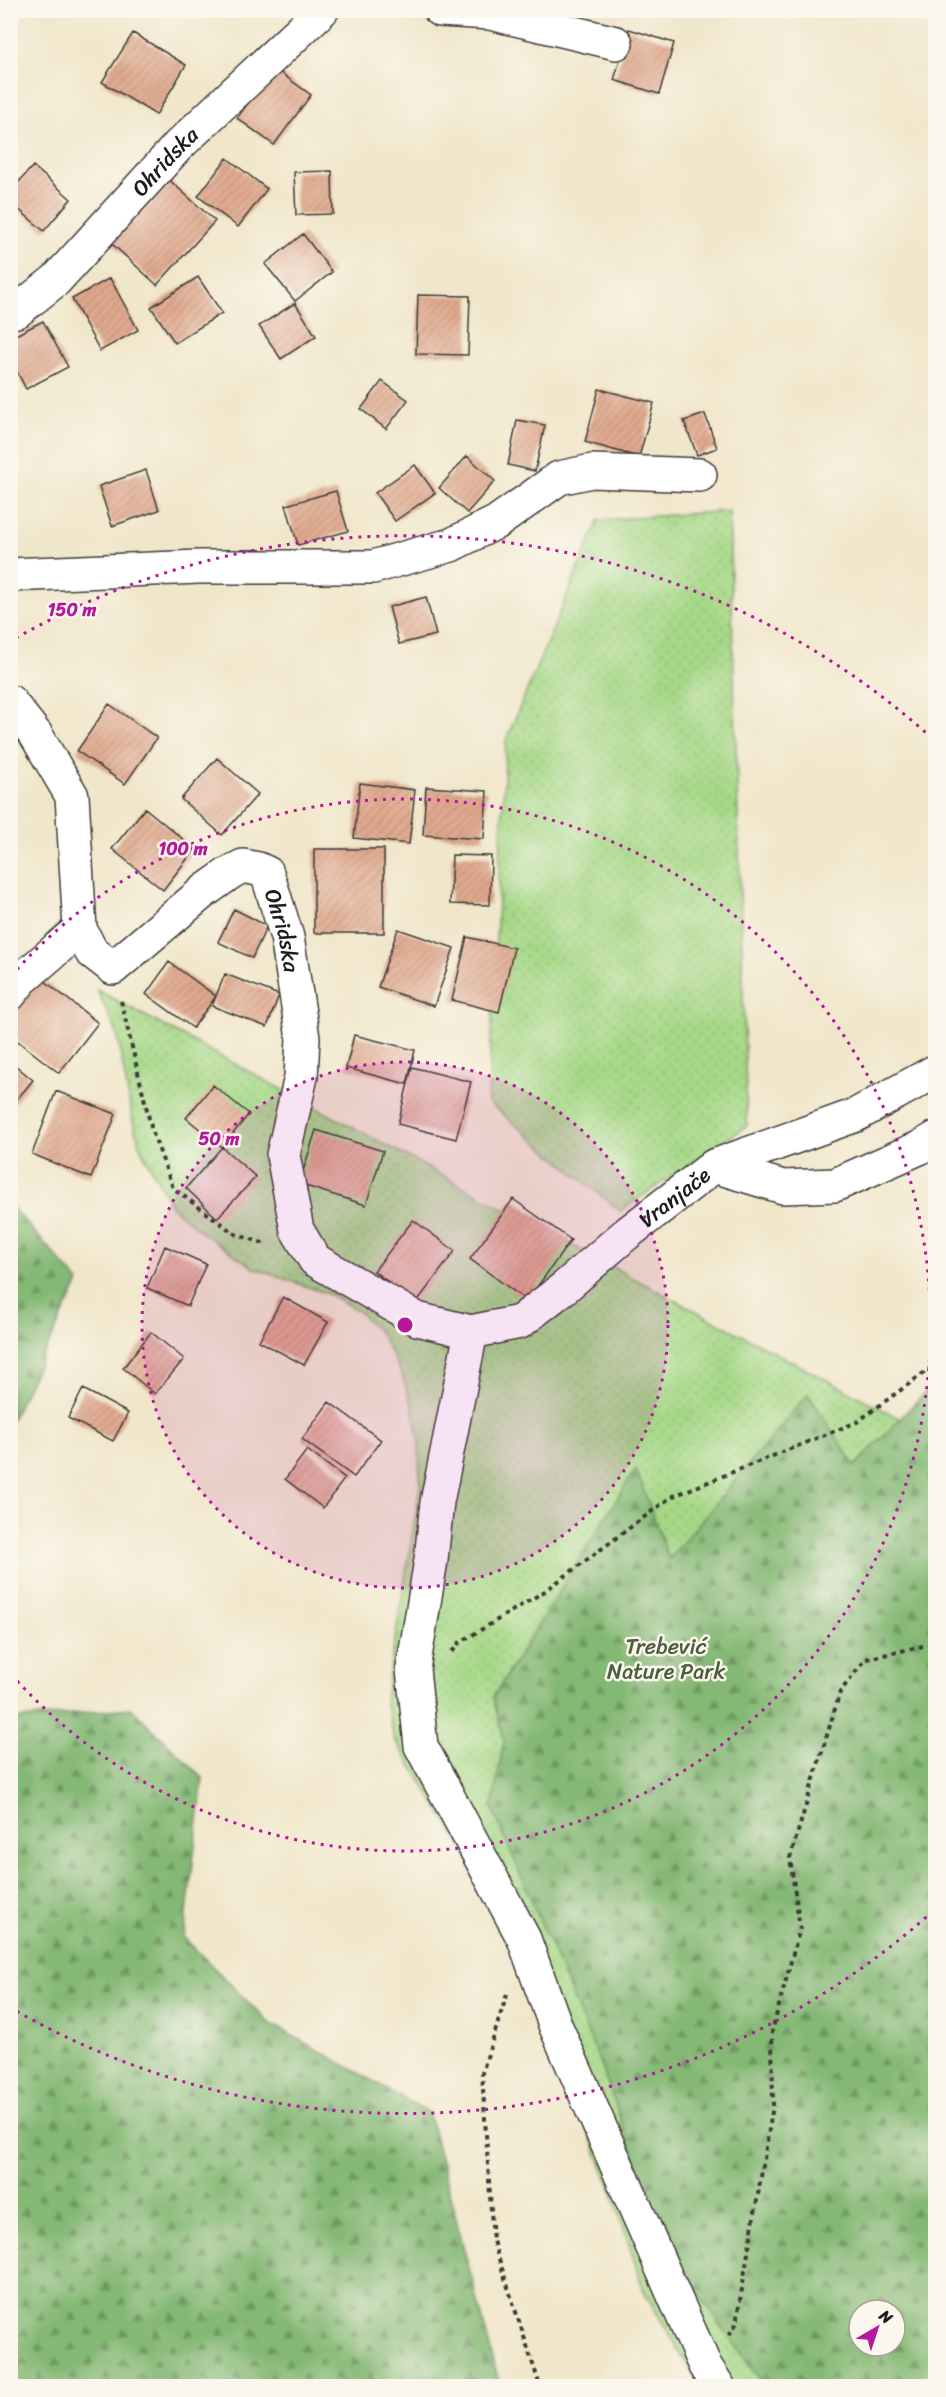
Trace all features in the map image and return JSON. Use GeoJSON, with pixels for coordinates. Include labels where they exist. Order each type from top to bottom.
{"type":"FeatureCollection","features":[{"type":"Feature","properties":{"kind":"street","name":"Ohridska"},"geometry":{"type":"LineString","coordinates":[[10,312],[17,311],[56,280],[177,146],[322,10]]}},
{"type":"Feature","properties":{"kind":"street"},"geometry":{"type":"LineString","coordinates":[[440,10],[490,13],[616,43]]}},
{"type":"Feature","properties":{"kind":"street"},"geometry":{"type":"LineString","coordinates":[[10,575],[199,567],[373,567],[451,545],[498,522],[559,478],[592,471],[700,475]]}},
{"type":"Feature","properties":{"kind":"street"},"geometry":{"type":"LineString","coordinates":[[10,702],[36,735],[72,796],[81,929],[91,951],[113,968]]}},
{"type":"Feature","properties":{"kind":"street","name":"Ohridska"},"geometry":{"type":"LineString","coordinates":[[113,968],[203,892],[231,872],[243,867],[258,868],[267,873],[287,937],[303,1038],[301,1077],[283,1155],[297,1230],[315,1260],[417,1319],[471,1332]]}},
{"type":"Feature","properties":{"kind":"street"},"geometry":{"type":"LineString","coordinates":[[16,987],[81,929]]}},
{"type":"Feature","properties":{"kind":"street"},"geometry":{"type":"LineString","coordinates":[[714,1166],[856,1115],[936,1071]]}},
{"type":"Feature","properties":{"kind":"street","name":"Vranjače"},"geometry":{"type":"LineString","coordinates":[[471,1332],[520,1322],[565,1287],[624,1235],[714,1166],[783,1186],[835,1185],[919,1148],[936,1138]]}},
{"type":"Feature","properties":{"kind":"street"},"geometry":{"type":"LineString","coordinates":[[471,1332],[438,1502],[413,1669],[421,1746],[524,1939],[555,2027],[711,2376]]}},
{"type":"Feature","properties":{"kind":"path"},"geometry":{"type":"LineString","coordinates":[[113,968],[152,1131],[173,1188],[236,1234],[315,1260]]}},
{"type":"Feature","properties":{"kind":"path"},"geometry":{"type":"LineString","coordinates":[[416,1697],[459,1643],[545,1591],[671,1497],[857,1422],[936,1364]]}},
{"type":"Feature","properties":{"kind":"path"},"geometry":{"type":"LineString","coordinates":[[711,2376],[736,2324],[773,2106],[772,2031],[800,1928],[790,1858],[840,1692],[866,1659],[936,1643]]}},
{"type":"Feature","properties":{"kind":"path"},"geometry":{"type":"LineString","coordinates":[[524,1939],[482,2073],[493,2241],[540,2386]]}},
{"type":"Feature","properties":{"kind":"green space"},"geometry":{"type":"Polygon","coordinates":[[[729,511],[747,1126],[620,1211],[488,1102],[506,740],[599,520],[729,511]]]}},
{"type":"Feature","properties":{"kind":"green space","name":"Trebević Nature Park"},"geometry":{"type":"Polygon","coordinates":[[[97,990],[935,1437],[935,2386],[700,2386],[644,2291],[611,2188],[529,1981],[458,1840],[394,1738],[385,1701],[420,1487],[419,1441],[412,1405],[400,1370],[380,1333],[358,1311],[331,1295],[254,1268],[204,1234],[172,1207],[140,1147],[133,1122],[117,1033],[97,990]]]}},
{"type":"Feature","properties":{"kind":"green space"},"geometry":{"type":"Polygon","coordinates":[[[11,1206],[79,1282],[11,1421],[11,1206]]]}},
{"type":"Feature","properties":{"kind":"green space"},"geometry":{"type":"Polygon","coordinates":[[[933,1384],[935,1385],[935,2386],[765,2386],[668,2252],[600,2062],[492,1807],[504,1741],[493,1697],[636,1469],[669,1559],[808,1394],[855,1466],[933,1384]]]}},
{"type":"Feature","properties":{"kind":"green space"},"geometry":{"type":"Polygon","coordinates":[[[131,1708],[203,1778],[184,1938],[268,2022],[428,2112],[500,2386],[11,2386],[11,1720],[131,1708]]]}},
{"type":"Feature","properties":{"kind":"building"},"geometry":{"type":"Polygon","coordinates":[[[629,29],[674,43],[659,94],[614,80],[629,29]]]}},
{"type":"Feature","properties":{"kind":"building"},"geometry":{"type":"Polygon","coordinates":[[[133,33],[186,65],[156,115],[102,82],[133,33]]]}},
{"type":"Feature","properties":{"kind":"building"},"geometry":{"type":"Polygon","coordinates":[[[274,68],[311,95],[274,145],[237,118],[274,68]]]}},
{"type":"Feature","properties":{"kind":"building"},"geometry":{"type":"Polygon","coordinates":[[[227,158],[267,189],[238,227],[198,196],[227,158]]]}},
{"type":"Feature","properties":{"kind":"building"},"geometry":{"type":"Polygon","coordinates":[[[33,166],[71,199],[44,231],[10,202],[10,192],[33,166]]]}},
{"type":"Feature","properties":{"kind":"building"},"geometry":{"type":"Polygon","coordinates":[[[332,171],[333,214],[296,215],[294,172],[332,171]]]}},
{"type":"Feature","properties":{"kind":"building"},"geometry":{"type":"Polygon","coordinates":[[[167,178],[215,221],[157,285],[110,242],[167,178]]]}},
{"type":"Feature","properties":{"kind":"building"},"geometry":{"type":"Polygon","coordinates":[[[303,234],[332,272],[295,301],[265,264],[303,234]]]}},
{"type":"Feature","properties":{"kind":"building"},"geometry":{"type":"Polygon","coordinates":[[[198,277],[222,313],[175,343],[151,307],[198,277]]]}},
{"type":"Feature","properties":{"kind":"building"},"geometry":{"type":"Polygon","coordinates":[[[110,278],[138,330],[100,351],[72,299],[110,278]]]}},
{"type":"Feature","properties":{"kind":"building"},"geometry":{"type":"Polygon","coordinates":[[[418,295],[470,296],[468,355],[416,354],[418,295]]]}},
{"type":"Feature","properties":{"kind":"building"},"geometry":{"type":"Polygon","coordinates":[[[295,303],[316,336],[281,359],[259,326],[295,303]]]}},
{"type":"Feature","properties":{"kind":"building"},"geometry":{"type":"Polygon","coordinates":[[[43,321],[68,367],[26,389],[10,358],[10,338],[43,321]]]}},
{"type":"Feature","properties":{"kind":"building"},"geometry":{"type":"Polygon","coordinates":[[[382,381],[408,400],[386,429],[361,409],[382,381]]]}},
{"type":"Feature","properties":{"kind":"building"},"geometry":{"type":"Polygon","coordinates":[[[599,389],[654,403],[639,457],[585,442],[599,389]]]}},
{"type":"Feature","properties":{"kind":"building"},"geometry":{"type":"Polygon","coordinates":[[[705,414],[717,448],[697,455],[684,421],[705,414]]]}},
{"type":"Feature","properties":{"kind":"building"},"geometry":{"type":"Polygon","coordinates":[[[517,420],[545,425],[535,471],[508,465],[517,420]]]}},
{"type":"Feature","properties":{"kind":"building"},"geometry":{"type":"Polygon","coordinates":[[[467,456],[495,481],[467,513],[439,488],[467,456]]]}},
{"type":"Feature","properties":{"kind":"building"},"geometry":{"type":"Polygon","coordinates":[[[415,465],[435,493],[395,521],[375,493],[415,465]]]}},
{"type":"Feature","properties":{"kind":"building"},"geometry":{"type":"Polygon","coordinates":[[[146,470],[159,510],[112,526],[99,486],[146,470]]]}},
{"type":"Feature","properties":{"kind":"building"},"geometry":{"type":"Polygon","coordinates":[[[336,491],[348,531],[298,545],[286,505],[336,491]]]}},
{"type":"Feature","properties":{"kind":"building"},"geometry":{"type":"Polygon","coordinates":[[[10,596],[17,597],[12,627],[10,627],[10,596]]]}},
{"type":"Feature","properties":{"kind":"building"},"geometry":{"type":"Polygon","coordinates":[[[426,597],[436,635],[399,644],[389,607],[426,597]]]}},
{"type":"Feature","properties":{"kind":"building"},"geometry":{"type":"Polygon","coordinates":[[[109,704],[157,738],[125,784],[77,751],[109,704]]]}},
{"type":"Feature","properties":{"kind":"building"},"geometry":{"type":"Polygon","coordinates":[[[217,758],[258,794],[222,835],[181,799],[217,758]]]}},
{"type":"Feature","properties":{"kind":"building"},"geometry":{"type":"Polygon","coordinates":[[[360,783],[415,790],[409,844],[354,838],[360,783]]]}},
{"type":"Feature","properties":{"kind":"building"},"geometry":{"type":"Polygon","coordinates":[[[426,787],[487,791],[484,839],[423,835],[426,787]]]}},
{"type":"Feature","properties":{"kind":"building"},"geometry":{"type":"Polygon","coordinates":[[[145,808],[195,849],[163,890],[112,849],[145,808]]]}},
{"type":"Feature","properties":{"kind":"building"},"geometry":{"type":"Polygon","coordinates":[[[314,849],[384,849],[384,933],[314,933],[314,849]]]}},
{"type":"Feature","properties":{"kind":"building"},"geometry":{"type":"Polygon","coordinates":[[[452,855],[491,856],[490,905],[450,904],[452,855]]]}},
{"type":"Feature","properties":{"kind":"building"},"geometry":{"type":"Polygon","coordinates":[[[234,909],[267,926],[252,958],[218,942],[234,909]]]}},
{"type":"Feature","properties":{"kind":"building"},"geometry":{"type":"Polygon","coordinates":[[[398,929],[454,948],[434,1006],[378,987],[398,929]]]}},
{"type":"Feature","properties":{"kind":"building"},"geometry":{"type":"Polygon","coordinates":[[[467,937],[514,948],[499,1012],[452,1000],[467,937]]]}},
{"type":"Feature","properties":{"kind":"building"},"geometry":{"type":"Polygon","coordinates":[[[169,962],[216,996],[193,1028],[146,994],[169,962]]]}},
{"type":"Feature","properties":{"kind":"building"},"geometry":{"type":"Polygon","coordinates":[[[225,974],[279,995],[267,1027],[212,1006],[225,974]]]}},
{"type":"Feature","properties":{"kind":"building"},"geometry":{"type":"Polygon","coordinates":[[[41,978],[98,1023],[59,1073],[10,1035],[10,1017],[41,978]]]}},
{"type":"Feature","properties":{"kind":"building"},"geometry":{"type":"Polygon","coordinates":[[[354,1035],[415,1050],[407,1084],[346,1068],[354,1035]]]}},
{"type":"Feature","properties":{"kind":"building"},"geometry":{"type":"Polygon","coordinates":[[[10,1061],[33,1080],[10,1108],[10,1061]]]}},
{"type":"Feature","properties":{"kind":"building"},"geometry":{"type":"Polygon","coordinates":[[[412,1067],[471,1082],[456,1139],[398,1124],[412,1067]]]}},
{"type":"Feature","properties":{"kind":"building"},"geometry":{"type":"Polygon","coordinates":[[[213,1085],[249,1114],[222,1147],[186,1118],[213,1085]]]}},
{"type":"Feature","properties":{"kind":"building"},"geometry":{"type":"Polygon","coordinates":[[[56,1091],[116,1114],[91,1178],[32,1154],[56,1091]]]}},
{"type":"Feature","properties":{"kind":"building"},"geometry":{"type":"Polygon","coordinates":[[[316,1130],[383,1151],[366,1205],[299,1184],[316,1130]]]}},
{"type":"Feature","properties":{"kind":"building"},"geometry":{"type":"Polygon","coordinates":[[[222,1147],[256,1177],[217,1218],[186,1188],[222,1147]]]}},
{"type":"Feature","properties":{"kind":"building"},"geometry":{"type":"Polygon","coordinates":[[[513,1199],[571,1240],[527,1301],[470,1259],[513,1199]]]}},
{"type":"Feature","properties":{"kind":"building"},"geometry":{"type":"Polygon","coordinates":[[[413,1220],[455,1251],[416,1303],[374,1271],[413,1220]]]}},
{"type":"Feature","properties":{"kind":"building"},"geometry":{"type":"Polygon","coordinates":[[[165,1246],[206,1264],[188,1306],[147,1288],[165,1246]]]}},
{"type":"Feature","properties":{"kind":"building"},"geometry":{"type":"Polygon","coordinates":[[[283,1297],[328,1322],[304,1365],[259,1341],[283,1297]]]}},
{"type":"Feature","properties":{"kind":"building"},"geometry":{"type":"Polygon","coordinates":[[[151,1332],[184,1359],[155,1394],[123,1368],[151,1332]]]}},
{"type":"Feature","properties":{"kind":"building"},"geometry":{"type":"Polygon","coordinates":[[[83,1389],[128,1413],[113,1441],[68,1418],[83,1389]]]}},
{"type":"Feature","properties":{"kind":"building"},"geometry":{"type":"Polygon","coordinates":[[[329,1402],[381,1440],[354,1477],[302,1439],[329,1402]]]}},
{"type":"Feature","properties":{"kind":"building"},"geometry":{"type":"Polygon","coordinates":[[[307,1450],[345,1478],[323,1508],[285,1479],[307,1450]]]}}]}
